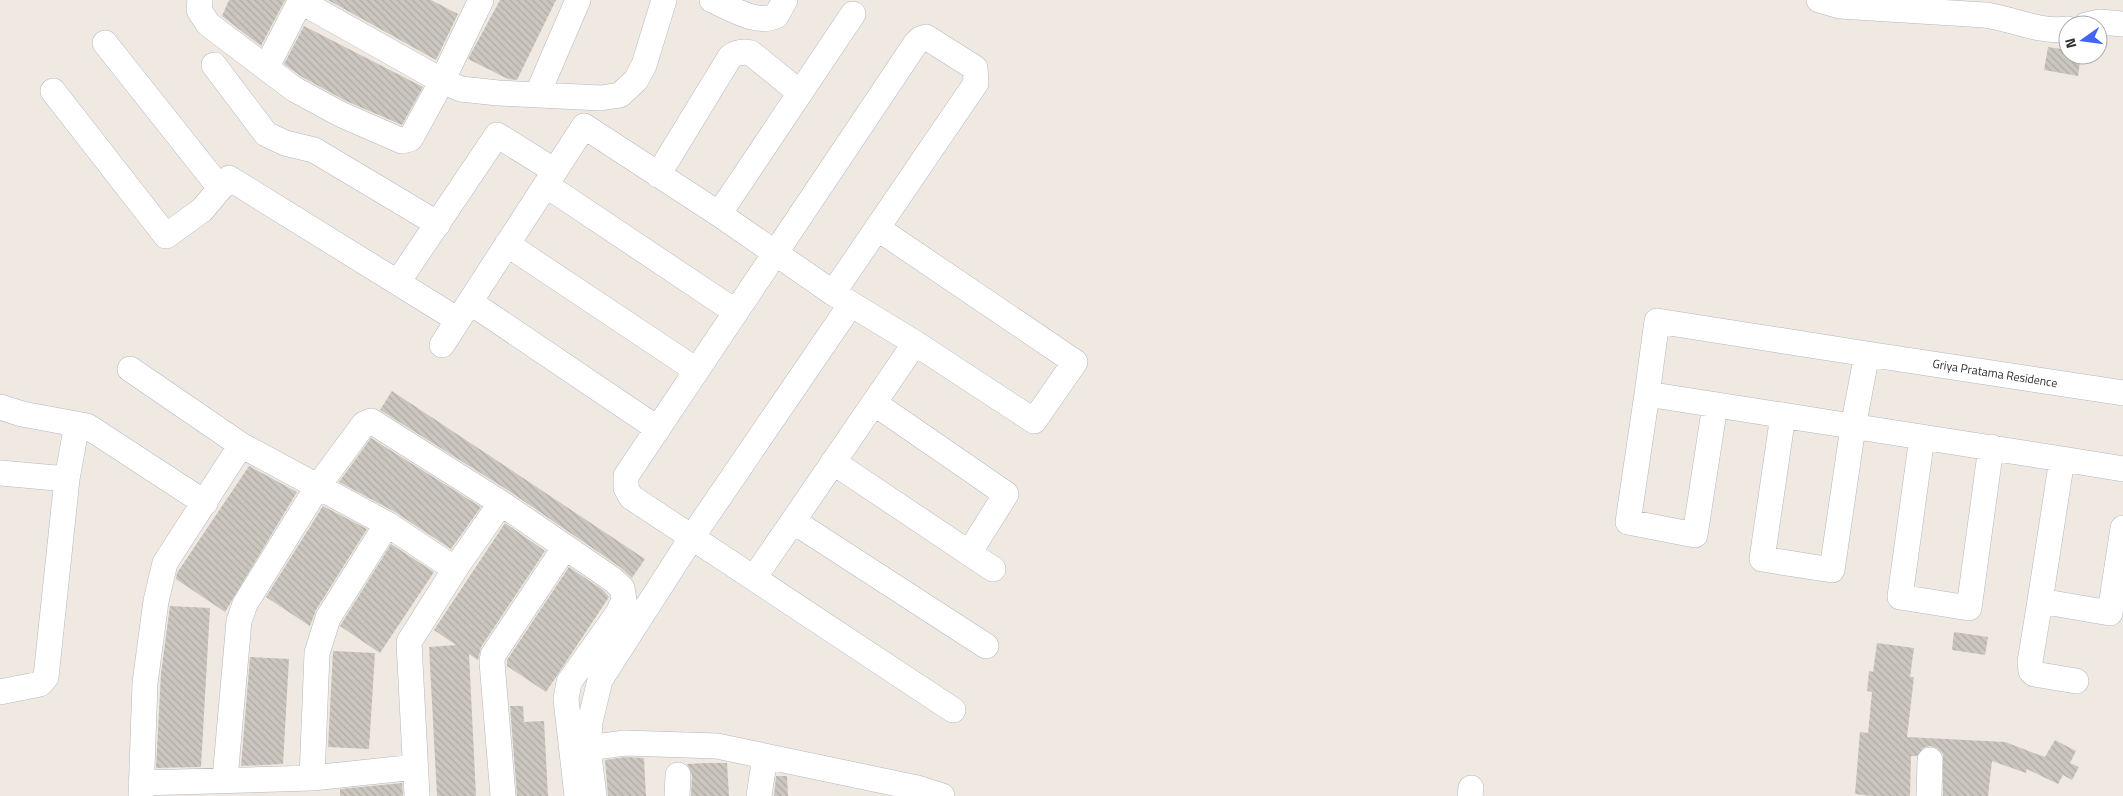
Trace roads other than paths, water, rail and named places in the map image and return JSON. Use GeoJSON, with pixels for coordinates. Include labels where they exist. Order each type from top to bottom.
{"type":"FeatureCollection","features":[{"type":"Feature","properties":{"kind":"street"},"geometry":{"type":"LineString","coordinates":[[200,0],[199,10],[208,24],[294,88],[340,114],[402,141],[410,139],[442,81],[478,1]]}},
{"type":"Feature","properties":{"kind":"street"},"geometry":{"type":"LineString","coordinates":[[537,95],[578,0]]}},
{"type":"Feature","properties":{"kind":"street"},"geometry":{"type":"LineString","coordinates":[[266,68],[300,1],[442,81],[461,89],[601,98],[620,95],[636,80],[644,65],[664,0]]}},
{"type":"Feature","properties":{"kind":"street"},"geometry":{"type":"LineString","coordinates":[[712,0],[754,18],[764,19],[776,16],[785,0]]}},
{"type":"Feature","properties":{"kind":"street"},"geometry":{"type":"LineString","coordinates":[[1819,0],[1840,6],[1985,15],[2007,18],[2035,28],[2058,30]]}},
{"type":"Feature","properties":{"kind":"street"},"geometry":{"type":"LineString","coordinates":[[719,214],[853,14]]}},
{"type":"Feature","properties":{"kind":"street"},"geometry":{"type":"LineString","coordinates":[[2108,23],[2123,24]]}},
{"type":"Feature","properties":{"kind":"street"},"geometry":{"type":"LineString","coordinates":[[594,796],[588,748],[590,722],[600,680],[692,537],[842,299],[877,228],[976,83],[975,68],[926,37],[916,43],[696,370],[626,476],[626,488],[631,497],[692,537],[754,578],[953,710]]}},
{"type":"Feature","properties":{"kind":"street"},"geometry":{"type":"LineString","coordinates":[[105,43],[220,188]]}},
{"type":"Feature","properties":{"kind":"street"},"geometry":{"type":"LineString","coordinates":[[658,175],[730,57],[735,54],[743,52],[752,53],[800,93]]}},
{"type":"Feature","properties":{"kind":"street"},"geometry":{"type":"LineString","coordinates":[[214,65],[266,134],[285,143],[314,150],[438,224]]}},
{"type":"Feature","properties":{"kind":"street"},"geometry":{"type":"LineString","coordinates":[[53,91],[166,236],[202,210],[229,178],[398,282],[464,311],[658,429]]}},
{"type":"Feature","properties":{"kind":"street"},"geometry":{"type":"LineString","coordinates":[[442,344],[584,126],[719,214],[842,299],[915,343],[1034,421],[1074,362],[877,228]]}},
{"type":"Feature","properties":{"kind":"street"},"geometry":{"type":"LineString","coordinates":[[398,282],[497,135],[550,178],[736,312]]}},
{"type":"Feature","properties":{"kind":"street"},"geometry":{"type":"LineString","coordinates":[[507,244],[696,370]]}},
{"type":"Feature","properties":{"kind":"street","name":"Griya Pratama Residence"},"geometry":{"type":"LineString","coordinates":[[1647,394],[1657,322],[2123,393]]}},
{"type":"Feature","properties":{"kind":"street"},"geometry":{"type":"LineString","coordinates":[[754,578],[915,343]]}},
{"type":"Feature","properties":{"kind":"street"},"geometry":{"type":"LineString","coordinates":[[1782,415],[1762,559],[1832,570],[1853,427],[1867,354]]}},
{"type":"Feature","properties":{"kind":"street"},"geometry":{"type":"LineString","coordinates":[[130,369],[241,445],[387,524],[455,569]]}},
{"type":"Feature","properties":{"kind":"street"},"geometry":{"type":"LineString","coordinates":[[1714,405],[1696,535],[1628,522],[1647,394],[2123,469]]}},
{"type":"Feature","properties":{"kind":"street"},"geometry":{"type":"LineString","coordinates":[[874,403],[1006,494],[969,553]]}},
{"type":"Feature","properties":{"kind":"street"},"geometry":{"type":"LineString","coordinates":[[0,407],[22,414],[87,426],[205,503]]}},
{"type":"Feature","properties":{"kind":"street"},"geometry":{"type":"LineString","coordinates":[[225,779],[239,621],[244,604],[318,486],[364,424],[371,421],[501,503],[612,579],[622,588],[624,600],[618,613],[569,682],[566,699],[576,796]]}},
{"type":"Feature","properties":{"kind":"street"},"geometry":{"type":"LineString","coordinates":[[0,692],[40,684],[46,677],[67,480],[77,424]]}},
{"type":"Feature","properties":{"kind":"street"},"geometry":{"type":"LineString","coordinates":[[1922,437],[1900,597],[1969,608],[1991,447]]}},
{"type":"Feature","properties":{"kind":"street"},"geometry":{"type":"LineString","coordinates":[[241,445],[165,564],[159,581],[145,683],[141,789],[225,779],[312,778],[416,767]]}},
{"type":"Feature","properties":{"kind":"street"},"geometry":{"type":"LineString","coordinates":[[2062,459],[2030,662],[2031,672],[2034,674],[2076,681]]}},
{"type":"Feature","properties":{"kind":"street"},"geometry":{"type":"LineString","coordinates":[[833,462],[993,569]]}},
{"type":"Feature","properties":{"kind":"street"},"geometry":{"type":"LineString","coordinates":[[0,473],[67,480]]}},
{"type":"Feature","properties":{"kind":"street"},"geometry":{"type":"LineString","coordinates":[[417,796],[409,642],[455,569],[501,503]]}},
{"type":"Feature","properties":{"kind":"street"},"geometry":{"type":"LineString","coordinates":[[793,521],[986,646]]}},
{"type":"Feature","properties":{"kind":"street"},"geometry":{"type":"LineString","coordinates":[[312,778],[317,653],[322,633],[332,610],[387,524]]}},
{"type":"Feature","properties":{"kind":"street"},"geometry":{"type":"LineString","coordinates":[[2040,602],[2117,614],[2123,528]]}},
{"type":"Feature","properties":{"kind":"street"},"geometry":{"type":"LineString","coordinates":[[503,796],[493,655],[565,547]]}},
{"type":"Feature","properties":{"kind":"street"},"geometry":{"type":"LineString","coordinates":[[588,748],[625,742],[717,746],[917,788],[942,796]]}},
{"type":"Feature","properties":{"kind":"street"},"geometry":{"type":"LineString","coordinates":[[759,796],[765,756]]}},
{"type":"Feature","properties":{"kind":"street"},"geometry":{"type":"LineString","coordinates":[[1929,796],[1930,760]]}}]}
